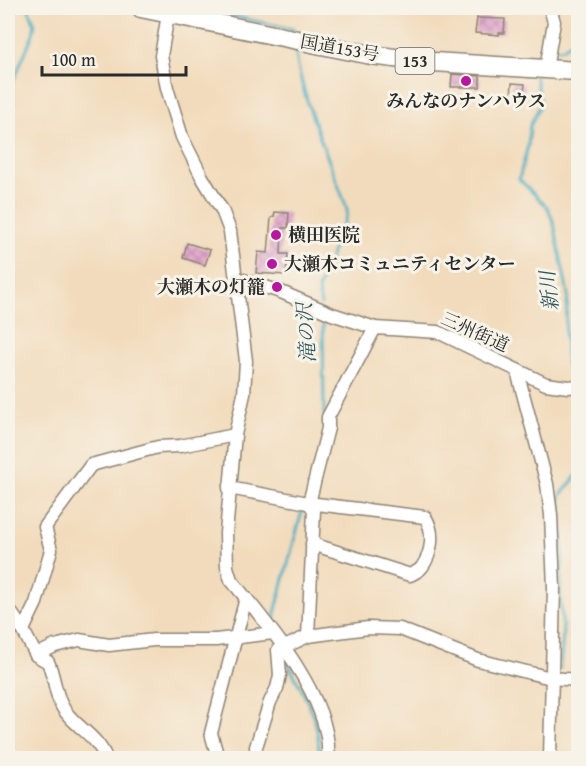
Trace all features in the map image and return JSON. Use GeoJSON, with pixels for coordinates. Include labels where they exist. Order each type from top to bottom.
{"type":"FeatureCollection","features":[{"type":"Feature","properties":{"kind":"highway","name":"国道153号"},"geometry":{"type":"LineString","coordinates":[[141,8],[168,10],[295,40],[371,55],[418,61],[579,71]]}},
{"type":"Feature","properties":{"kind":"street"},"geometry":{"type":"LineString","coordinates":[[539,69],[554,22],[550,8]]}},
{"type":"Feature","properties":{"kind":"street"},"geometry":{"type":"LineString","coordinates":[[168,10],[161,56],[167,88],[182,137],[226,219],[230,231],[246,361],[244,394],[235,435],[230,488],[226,533],[227,567],[231,580],[284,646],[317,701],[332,757]]}},
{"type":"Feature","properties":{"kind":"street","name":"三州街道"},"geometry":{"type":"LineString","coordinates":[[237,278],[281,292],[375,328],[438,332],[546,384],[573,387]]}},
{"type":"Feature","properties":{"kind":"street"},"geometry":{"type":"LineString","coordinates":[[305,502],[327,428],[328,417],[375,328]]}},
{"type":"Feature","properties":{"kind":"street"},"geometry":{"type":"LineString","coordinates":[[517,371],[547,484],[551,514],[554,588],[550,759]]}},
{"type":"Feature","properties":{"kind":"street"},"geometry":{"type":"LineString","coordinates":[[23,630],[36,603],[51,550],[45,527],[91,465],[158,447],[180,446],[235,435]]}},
{"type":"Feature","properties":{"kind":"street"},"geometry":{"type":"LineString","coordinates":[[230,488],[305,502],[425,517],[431,526],[431,543],[421,569],[410,575],[312,544]]}},
{"type":"Feature","properties":{"kind":"street"},"geometry":{"type":"LineString","coordinates":[[305,502],[314,510],[308,636]]}},
{"type":"Feature","properties":{"kind":"street"},"geometry":{"type":"LineString","coordinates":[[218,759],[212,733],[246,598]]}},
{"type":"Feature","properties":{"kind":"street"},"geometry":{"type":"LineString","coordinates":[[8,608],[36,655],[48,662],[64,709],[72,720],[90,734],[106,759]]}},
{"type":"Feature","properties":{"kind":"street"},"geometry":{"type":"LineString","coordinates":[[256,747],[280,675],[278,650],[308,636],[368,628],[400,629],[478,660],[552,678],[579,680]]}},
{"type":"Feature","properties":{"kind":"street"},"geometry":{"type":"LineString","coordinates":[[36,655],[55,646],[79,640],[109,645],[154,640],[216,640],[273,633]]}},
{"type":"Feature","properties":{"kind":"building"},"geometry":{"type":"Polygon","coordinates":[[[477,18],[505,19],[504,33],[499,33],[499,35],[475,33],[477,18]]]}},
{"type":"Feature","properties":{"kind":"building","name":"みんなのナンハウス"},"geometry":{"type":"Polygon","coordinates":[[[452,74],[480,76],[480,87],[451,87],[452,74]]]}},
{"type":"Feature","properties":{"kind":"building"},"geometry":{"type":"Polygon","coordinates":[[[512,83],[525,84],[523,98],[511,96],[512,83]]]}},
{"type":"Feature","properties":{"kind":"building"},"geometry":{"type":"Polygon","coordinates":[[[275,212],[289,213],[288,228],[282,228],[281,254],[288,254],[286,275],[256,273],[258,252],[268,253],[271,218],[274,217],[275,212]]]}},
{"type":"Feature","properties":{"kind":"building"},"geometry":{"type":"Polygon","coordinates":[[[187,243],[210,250],[205,265],[183,258],[187,243]]]}},
{"type":"Feature","properties":{"kind":"waterway"},"geometry":{"type":"LineString","coordinates":[[8,123],[13,104],[12,84],[35,24],[28,8]]}},
{"type":"Feature","properties":{"kind":"waterway","name":"滝の沢"},"geometry":{"type":"LineString","coordinates":[[203,8],[293,29],[293,31]]}},
{"type":"Feature","properties":{"kind":"waterway","name":"新川"},"geometry":{"type":"LineString","coordinates":[[558,49],[564,48],[578,34]]}},
{"type":"Feature","properties":{"kind":"waterway","name":"滝の沢"},"geometry":{"type":"LineString","coordinates":[[295,47],[309,107],[347,209],[318,290],[321,305]]}},
{"type":"Feature","properties":{"kind":"waterway","name":"新川"},"geometry":{"type":"LineString","coordinates":[[536,63],[538,57],[544,52]]}},
{"type":"Feature","properties":{"kind":"waterway","name":"新川"},"geometry":{"type":"LineString","coordinates":[[535,76],[541,103],[530,126],[528,146],[519,179],[548,208],[554,224],[568,294],[565,333],[567,365],[573,384]]}},
{"type":"Feature","properties":{"kind":"waterway","name":"滝の沢"},"geometry":{"type":"LineString","coordinates":[[323,315],[324,416]]}},
{"type":"Feature","properties":{"kind":"waterway","name":"新川"},"geometry":{"type":"LineString","coordinates":[[575,390],[578,403]]}},
{"type":"Feature","properties":{"kind":"waterway","name":"新川"},"geometry":{"type":"LineString","coordinates":[[560,669],[563,635],[560,594],[563,553],[560,496],[578,474]]}},
{"type":"Feature","properties":{"kind":"waterway","name":"滝の沢"},"geometry":{"type":"LineString","coordinates":[[275,627],[275,613],[303,507]]}},
{"type":"Feature","properties":{"kind":"waterway","name":"滝の沢"},"geometry":{"type":"LineString","coordinates":[[289,665],[315,722],[318,734],[318,758]]}},
{"type":"Feature","properties":{"kind":"place","name":"みんなのナンハウス"},"geometry":{"type":"Point","coordinates":[466,81]}},
{"type":"Feature","properties":{"kind":"place","name":"横田医院"},"geometry":{"type":"Point","coordinates":[276,235]}},
{"type":"Feature","properties":{"kind":"place","name":"大瀬木コミュニティセンター"},"geometry":{"type":"Point","coordinates":[272,264]}},
{"type":"Feature","properties":{"kind":"place","name":"大瀬木の灯籠"},"geometry":{"type":"Point","coordinates":[277,287]}}]}
